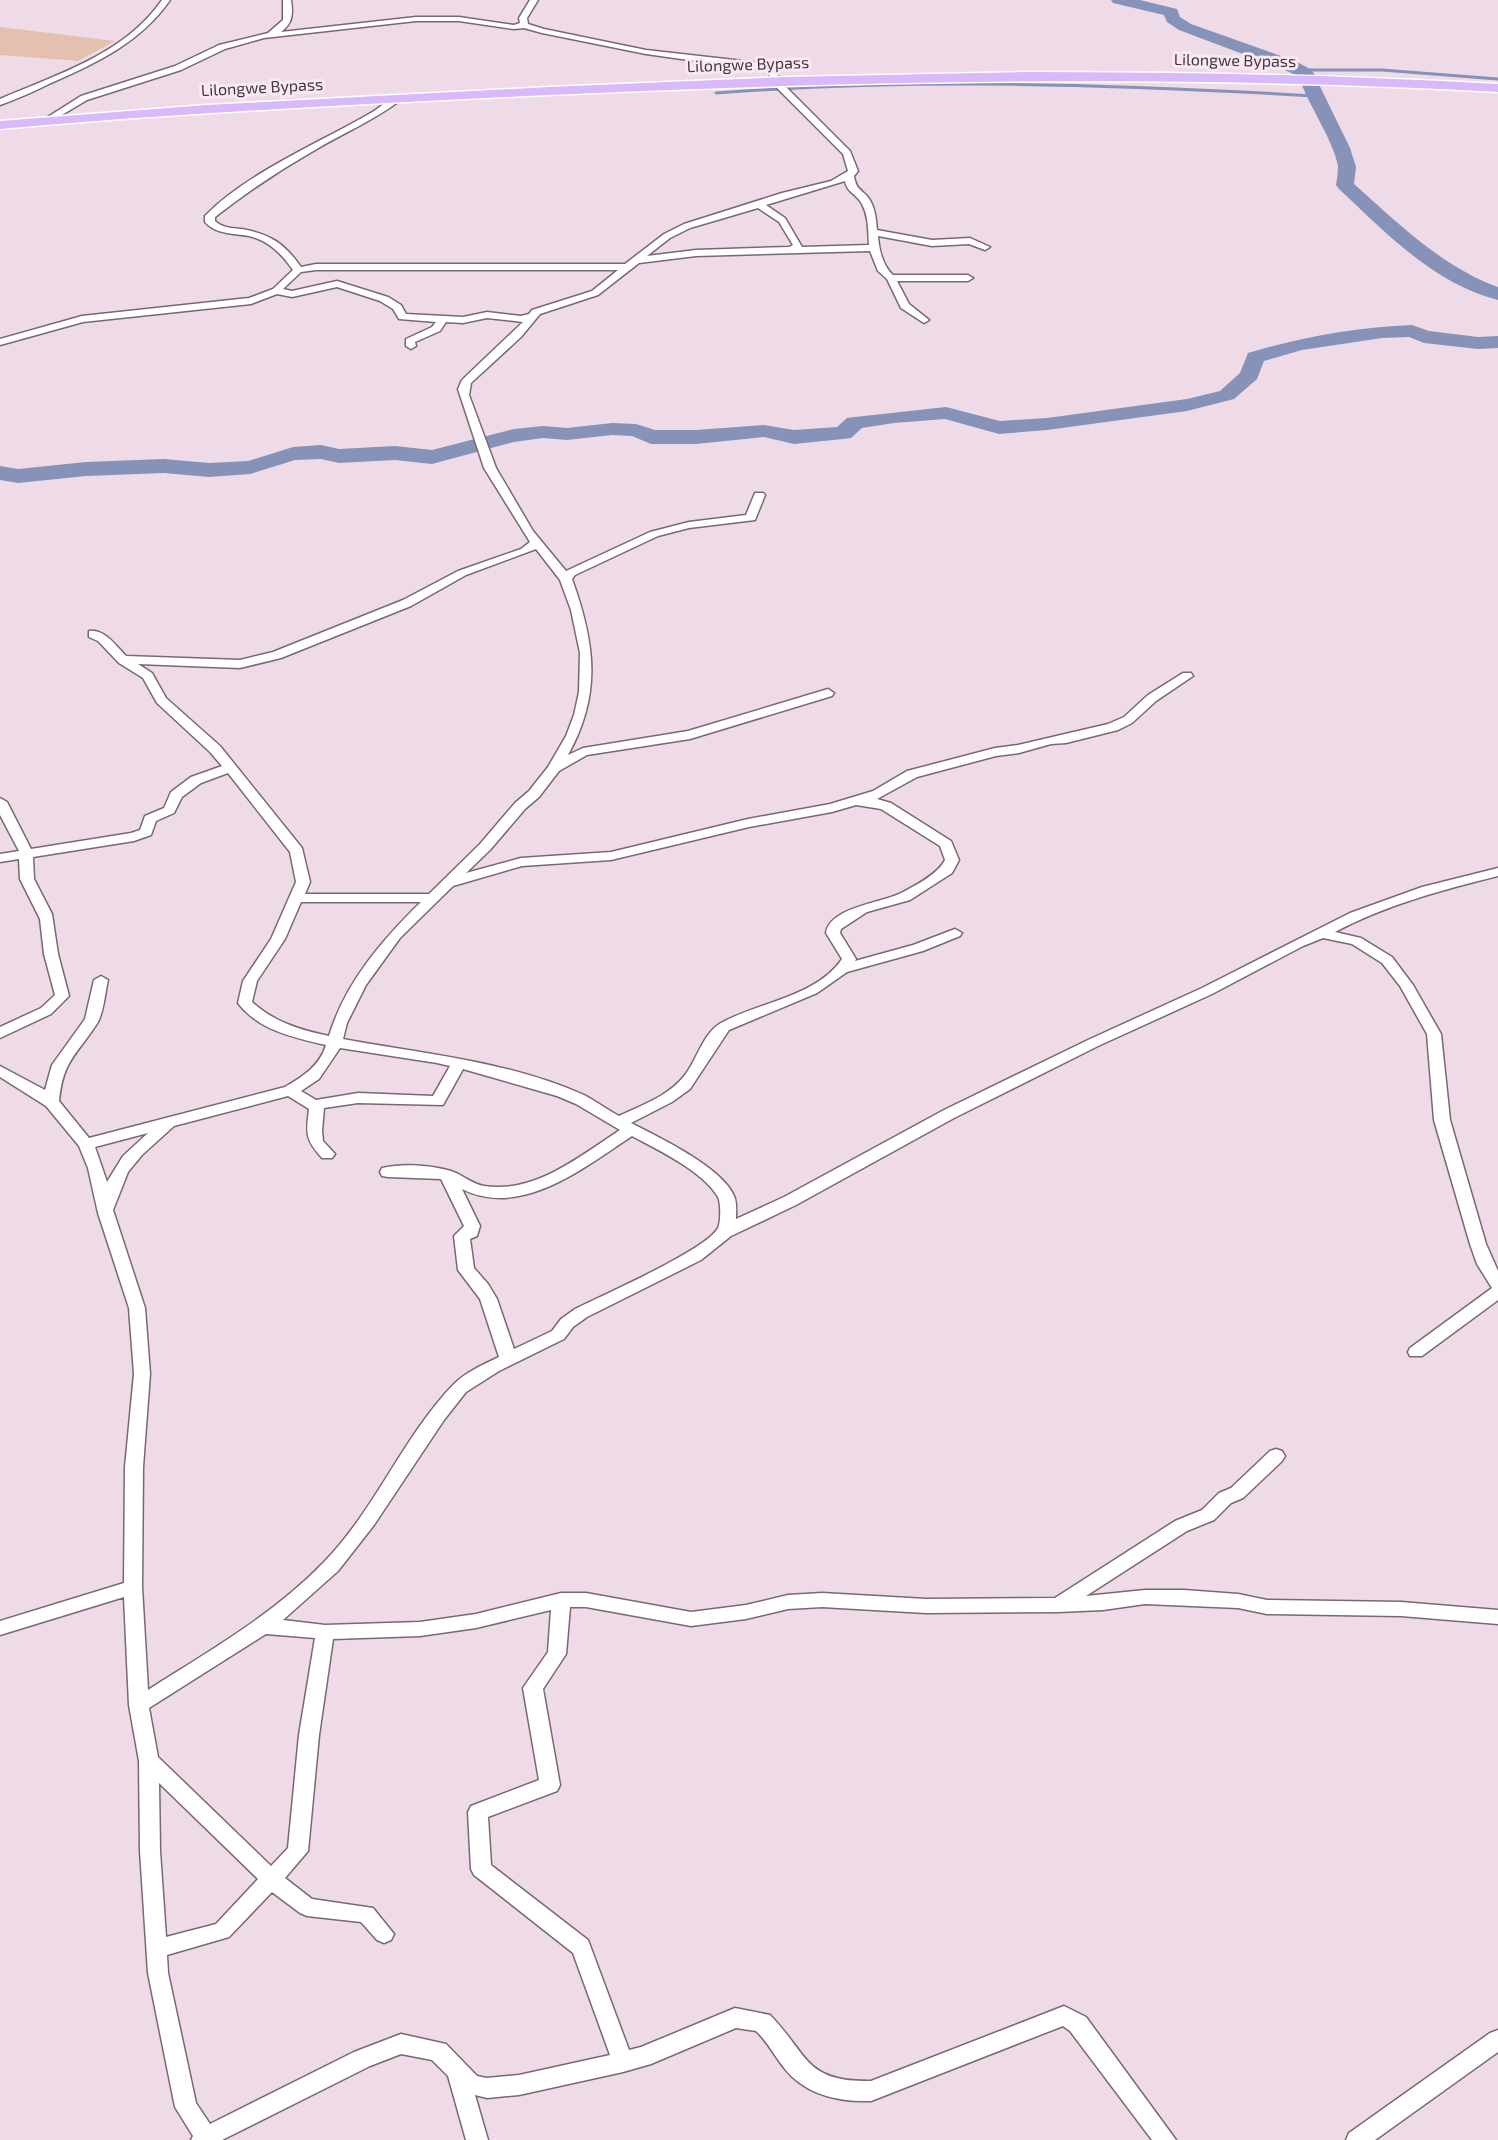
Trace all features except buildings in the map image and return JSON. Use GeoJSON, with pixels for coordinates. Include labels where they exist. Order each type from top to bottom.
{"type":"FeatureCollection","features":[{"type":"Feature","properties":{"kind":"main road","name":"Lilongwe Bypass"},"geometry":{"type":"LineString","coordinates":[[0,125],[162,111],[396,99],[781,87],[1021,76],[1294,79],[1498,88]]}},
{"type":"Feature","properties":{"kind":"street"},"geometry":{"type":"LineString","coordinates":[[0,102],[122,44],[155,17],[166,0]]}},
{"type":"Feature","properties":{"kind":"street"},"geometry":{"type":"LineString","coordinates":[[264,36],[288,23],[290,18],[287,0]]}},
{"type":"Feature","properties":{"kind":"street"},"geometry":{"type":"LineString","coordinates":[[524,25],[523,18],[534,0]]}},
{"type":"Feature","properties":{"kind":"street"},"geometry":{"type":"LineString","coordinates":[[47,120],[84,98],[185,66],[203,55],[233,43],[264,36],[416,19],[459,19],[514,27],[524,25],[542,31],[646,51],[761,66],[770,69],[781,87],[847,153],[853,167],[849,176],[851,188],[867,204],[873,223],[874,248],[883,271],[891,278],[905,306],[924,320]]}},
{"type":"Feature","properties":{"kind":"street"},"geometry":{"type":"LineString","coordinates":[[298,270],[281,247],[259,236],[217,228],[209,219],[215,210],[250,185],[313,147],[375,115],[396,99]]}},
{"type":"Feature","properties":{"kind":"street"},"geometry":{"type":"LineString","coordinates":[[86,1144],[291,1091],[314,1076],[332,1053],[340,1023],[359,984],[395,935],[485,848],[520,806],[534,794],[554,768],[572,736],[580,715],[587,674],[584,632],[566,579],[537,543],[490,468],[463,389],[466,382],[518,335],[532,316],[543,309],[595,293],[667,236],[687,226],[849,176]]}},
{"type":"Feature","properties":{"kind":"street"},"geometry":{"type":"LineString","coordinates":[[760,205],[782,219],[795,240],[798,246],[789,252]]}},
{"type":"Feature","properties":{"kind":"street"},"geometry":{"type":"LineString","coordinates":[[872,232],[904,236],[932,243],[970,241],[985,247]]}},
{"type":"Feature","properties":{"kind":"street"},"geometry":{"type":"LineString","coordinates":[[0,342],[82,319],[251,301],[276,291],[298,270],[341,266],[630,264],[696,253],[874,248]]}},
{"type":"Feature","properties":{"kind":"street"},"geometry":{"type":"LineString","coordinates":[[891,278],[968,278]]}},
{"type":"Feature","properties":{"kind":"street"},"geometry":{"type":"LineString","coordinates":[[276,291],[292,294],[337,284],[384,299],[397,307],[403,317],[463,320],[487,315],[521,318],[532,316]]}},
{"type":"Feature","properties":{"kind":"street"},"geometry":{"type":"LineString","coordinates":[[411,346],[410,340],[436,329],[443,319]]}},
{"type":"Feature","properties":{"kind":"street"},"geometry":{"type":"LineString","coordinates":[[566,579],[571,573],[654,534],[689,525],[751,518],[759,495]]}},
{"type":"Feature","properties":{"kind":"street"},"geometry":{"type":"LineString","coordinates":[[123,660],[240,664],[277,655],[407,603],[462,573],[525,551],[537,543]]}},
{"type":"Feature","properties":{"kind":"street"},"geometry":{"type":"LineString","coordinates":[[93,634],[102,638],[123,660],[148,676],[161,700],[215,749],[297,851],[303,882],[278,939],[250,981],[245,1002],[251,1012],[275,1024],[334,1042],[459,1062],[557,1090],[580,1099],[686,1161],[721,1189],[728,1197],[728,1220],[725,1232]]}},
{"type":"Feature","properties":{"kind":"street"},"geometry":{"type":"LineString","coordinates":[[832,808],[879,794],[912,774],[996,752],[1019,749],[1050,740],[1066,739],[1113,727],[1128,720],[1152,698],[1186,676]]}},
{"type":"Feature","properties":{"kind":"street"},"geometry":{"type":"LineString","coordinates":[[554,768],[583,752],[690,735],[828,693]]}},
{"type":"Feature","properties":{"kind":"street"},"geometry":{"type":"LineString","coordinates":[[0,858],[134,837],[146,832],[150,819],[169,810],[176,795],[196,780],[230,768]]}},
{"type":"Feature","properties":{"kind":"street"},"geometry":{"type":"LineString","coordinates":[[0,802],[27,854],[24,865],[26,882],[45,914],[52,960],[60,979],[62,996],[46,1011],[0,1033]]}},
{"type":"Feature","properties":{"kind":"street"},"geometry":{"type":"LineString","coordinates":[[446,884],[521,862],[611,856],[748,823],[868,802],[886,806],[946,844],[952,860],[947,870],[905,897],[862,909],[834,927],[834,933],[849,959],[846,968]]}},
{"type":"Feature","properties":{"kind":"street"},"geometry":{"type":"LineString","coordinates":[[139,1704],[263,1626],[299,1597],[332,1566],[368,1520],[438,1415],[460,1388],[508,1359],[558,1335],[567,1323],[581,1313],[695,1256],[725,1232],[790,1201],[949,1114],[1093,1043],[1207,991],[1298,943],[1322,934],[1355,916],[1427,891],[1498,872]]}},
{"type":"Feature","properties":{"kind":"street"},"geometry":{"type":"LineString","coordinates":[[296,898],[432,898]]}},
{"type":"Feature","properties":{"kind":"street"},"geometry":{"type":"LineString","coordinates":[[388,1172],[447,1175],[481,1191],[514,1191],[561,1175],[625,1126],[682,1088],[724,1027],[820,985],[846,968],[918,948],[955,933]]}},
{"type":"Feature","properties":{"kind":"street"},"geometry":{"type":"LineString","coordinates":[[1322,934],[1356,941],[1376,951],[1387,960],[1406,985],[1434,1034],[1442,1120],[1478,1244],[1485,1264],[1498,1284]]}},
{"type":"Feature","properties":{"kind":"street"},"geometry":{"type":"LineString","coordinates":[[51,1102],[53,1083],[59,1065],[92,1019],[101,980]]}},
{"type":"Feature","properties":{"kind":"street"},"geometry":{"type":"LineString","coordinates":[[314,1105],[358,1098],[438,1101],[459,1062]]}},
{"type":"Feature","properties":{"kind":"street"},"geometry":{"type":"LineString","coordinates":[[0,1071],[30,1087],[51,1102],[86,1144],[96,1168],[106,1213],[137,1308],[141,1331],[142,1374],[134,1467],[133,1587],[139,1704],[149,1761],[150,1851],[158,1973],[186,2107],[205,2139],[352,2063],[401,2044],[438,2051],[471,2084],[487,2088],[519,2085],[643,2057],[735,2018],[762,2022],[798,2068],[812,2080],[829,2088],[848,2092],[871,2091],[1064,2016],[1078,2024],[1166,2140]]}},
{"type":"Feature","properties":{"kind":"street"},"geometry":{"type":"LineString","coordinates":[[291,1091],[317,1109],[314,1131],[316,1142],[327,1154]]}},
{"type":"Feature","properties":{"kind":"street"},"geometry":{"type":"LineString","coordinates":[[106,1213],[114,1181],[121,1169],[133,1155],[169,1123]]}},
{"type":"Feature","properties":{"kind":"street"},"geometry":{"type":"LineString","coordinates":[[447,1175],[472,1226],[471,1232],[462,1236],[466,1270],[477,1278],[497,1318],[508,1359]]}},
{"type":"Feature","properties":{"kind":"street"},"geometry":{"type":"LineString","coordinates":[[1416,1352],[1498,1292]]}},
{"type":"Feature","properties":{"kind":"street"},"geometry":{"type":"LineString","coordinates":[[1058,1605],[1181,1526],[1208,1515],[1225,1498],[1237,1493],[1276,1456]]}},
{"type":"Feature","properties":{"kind":"street"},"geometry":{"type":"LineString","coordinates":[[0,1628],[133,1587]]}},
{"type":"Feature","properties":{"kind":"street"},"geometry":{"type":"LineString","coordinates":[[263,1626],[325,1632],[420,1629],[476,1621],[561,1600],[586,1600],[691,1619],[746,1612],[788,1602],[822,1600],[926,1606],[1058,1605],[1103,1603],[1145,1597],[1238,1601],[1267,1607],[1401,1609],[1498,1617]]}},
{"type":"Feature","properties":{"kind":"street"},"geometry":{"type":"LineString","coordinates":[[561,1600],[557,1654],[533,1688],[550,1785],[478,1812],[481,1869],[580,1947],[623,2062]]}},
{"type":"Feature","properties":{"kind":"street"},"geometry":{"type":"LineString","coordinates":[[157,1949],[222,1931],[298,1851],[309,1735],[325,1632]]}},
{"type":"Feature","properties":{"kind":"street"},"geometry":{"type":"LineString","coordinates":[[149,1761],[271,1879],[307,1907],[366,1914],[384,1934]]}},
{"type":"Feature","properties":{"kind":"street"},"geometry":{"type":"LineString","coordinates":[[1357,2140],[1498,2040]]}},
{"type":"Feature","properties":{"kind":"street"},"geometry":{"type":"LineString","coordinates":[[458,2072],[477,2140]]}},
{"type":"Feature","properties":{"kind":"shaded area"},"geometry":{"type":"Polygon","coordinates":[[[0,27],[115,41],[78,61],[0,55],[0,27]]]}},
{"type":"Feature","properties":{"kind":"waterway"},"geometry":{"type":"LineString","coordinates":[[1119,0],[1171,12],[1173,19],[1185,27],[1289,65],[1306,74],[1314,96],[1341,148],[1347,167],[1345,185],[1404,239],[1465,282],[1498,294]]}},
{"type":"Feature","properties":{"kind":"waterway"},"geometry":{"type":"LineString","coordinates":[[1300,70],[1382,70],[1498,79]]}},
{"type":"Feature","properties":{"kind":"waterway"},"geometry":{"type":"LineString","coordinates":[[716,93],[865,85],[1015,84],[1165,88],[1314,96]]}},
{"type":"Feature","properties":{"kind":"waterway"},"geometry":{"type":"LineString","coordinates":[[486,443],[543,432],[567,434],[612,429],[636,430],[651,437],[696,437],[764,431],[794,437],[843,433],[855,423],[946,413],[999,428],[1047,424],[1187,405],[1227,395],[1250,375],[1255,357],[1300,344],[1382,332],[1412,331],[1424,337],[1478,343],[1498,342]]}},
{"type":"Feature","properties":{"kind":"waterway"},"geometry":{"type":"LineString","coordinates":[[0,473],[18,476],[86,469],[164,466],[209,470],[250,467],[293,454],[321,452],[339,456],[395,453],[432,457],[479,445]]}}]}
